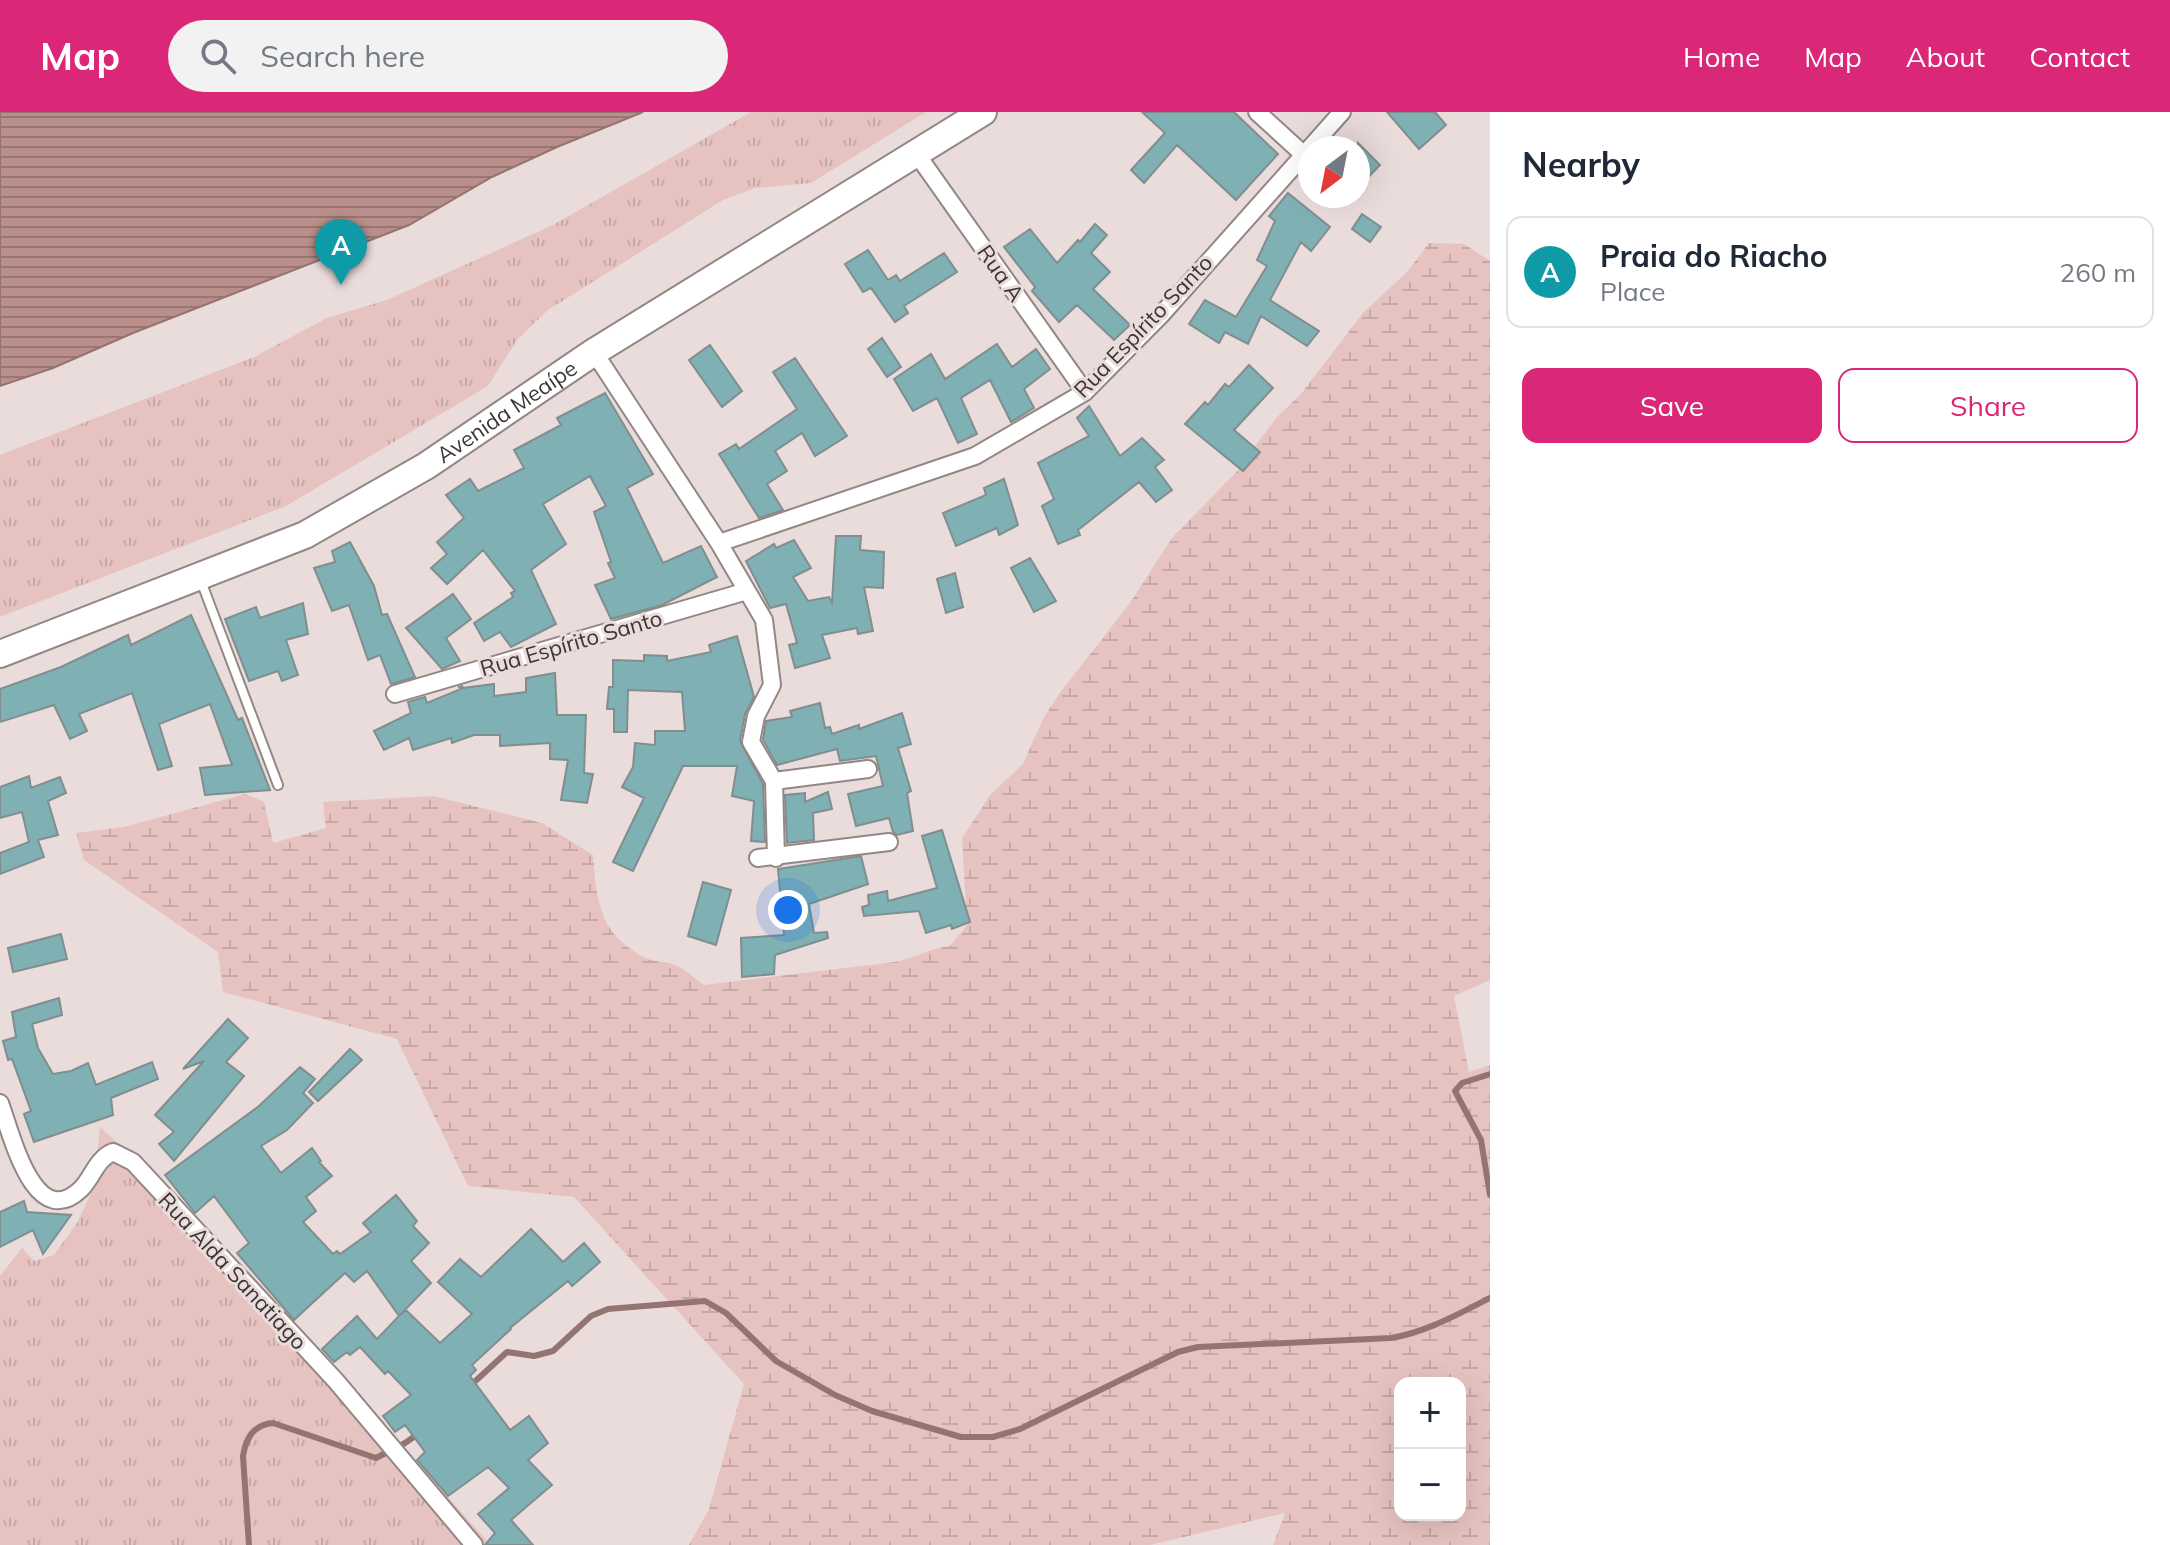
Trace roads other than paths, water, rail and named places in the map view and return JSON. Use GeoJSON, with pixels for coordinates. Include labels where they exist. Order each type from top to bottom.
{"type":"FeatureCollection","features":[{"type":"Feature","properties":{"kind":"main road","name":"Avenida Meaípe"},"geometry":{"type":"LineString","coordinates":[[0,654],[305,535],[426,466],[594,352],[983,112]]}},
{"type":"Feature","properties":{"kind":"street"},"geometry":{"type":"LineString","coordinates":[[1257,112],[1298,149]]}},
{"type":"Feature","properties":{"kind":"street","name":"Rua Espírito Santo"},"geometry":{"type":"LineString","coordinates":[[1320,136],[1342,112]]}},
{"type":"Feature","properties":{"kind":"street","name":"Rua A"},"geometry":{"type":"LineString","coordinates":[[916,153],[1085,392]]}},
{"type":"Feature","properties":{"kind":"street","name":"Rua Espírito Santo"},"geometry":{"type":"LineString","coordinates":[[719,543],[975,456],[1085,392],[1161,315],[1298,160]]}},
{"type":"Feature","properties":{"kind":"street"},"geometry":{"type":"LineString","coordinates":[[594,352],[719,543],[764,620],[772,685],[756,716],[751,742],[774,781],[776,858]]}},
{"type":"Feature","properties":{"kind":"street","name":"Rua Espírito Santo"},"geometry":{"type":"LineString","coordinates":[[395,694],[747,591]]}},
{"type":"Feature","properties":{"kind":"street"},"geometry":{"type":"LineString","coordinates":[[774,781],[868,769]]}},
{"type":"Feature","properties":{"kind":"street"},"geometry":{"type":"LineString","coordinates":[[758,858],[889,842]]}},
{"type":"Feature","properties":{"kind":"street","name":"Rua Alda Sanatiago"},"geometry":{"type":"LineString","coordinates":[[0,1103],[27,1175],[35,1188],[48,1198],[57,1201],[81,1189],[103,1156],[113,1152],[133,1162],[336,1381],[474,1545]]}},
{"type":"Feature","properties":{"kind":"lane"},"geometry":{"type":"LineString","coordinates":[[200,576],[278,785]]}},
{"type":"Feature","properties":{"kind":"waterway"},"geometry":{"type":"LineString","coordinates":[[1490,1074],[1462,1083],[1455,1091],[1481,1140],[1490,1195]]}},
{"type":"Feature","properties":{"kind":"waterway"},"geometry":{"type":"LineString","coordinates":[[470,1386],[507,1352],[534,1356],[553,1351],[591,1316],[608,1309],[705,1301],[726,1313],[776,1361],[835,1395],[872,1411],[961,1437],[993,1437],[1020,1429],[1178,1352],[1198,1347],[1391,1338],[1430,1327],[1490,1298]]}},
{"type":"Feature","properties":{"kind":"waterway"},"geometry":{"type":"LineString","coordinates":[[249,1545],[243,1456],[249,1438],[260,1426],[273,1423],[376,1458],[418,1434]]}},
{"type":"Feature","properties":{"kind":"place","name":"Praia do Riacho"},"geometry":{"type":"Point","coordinates":[341,285]}}]}
